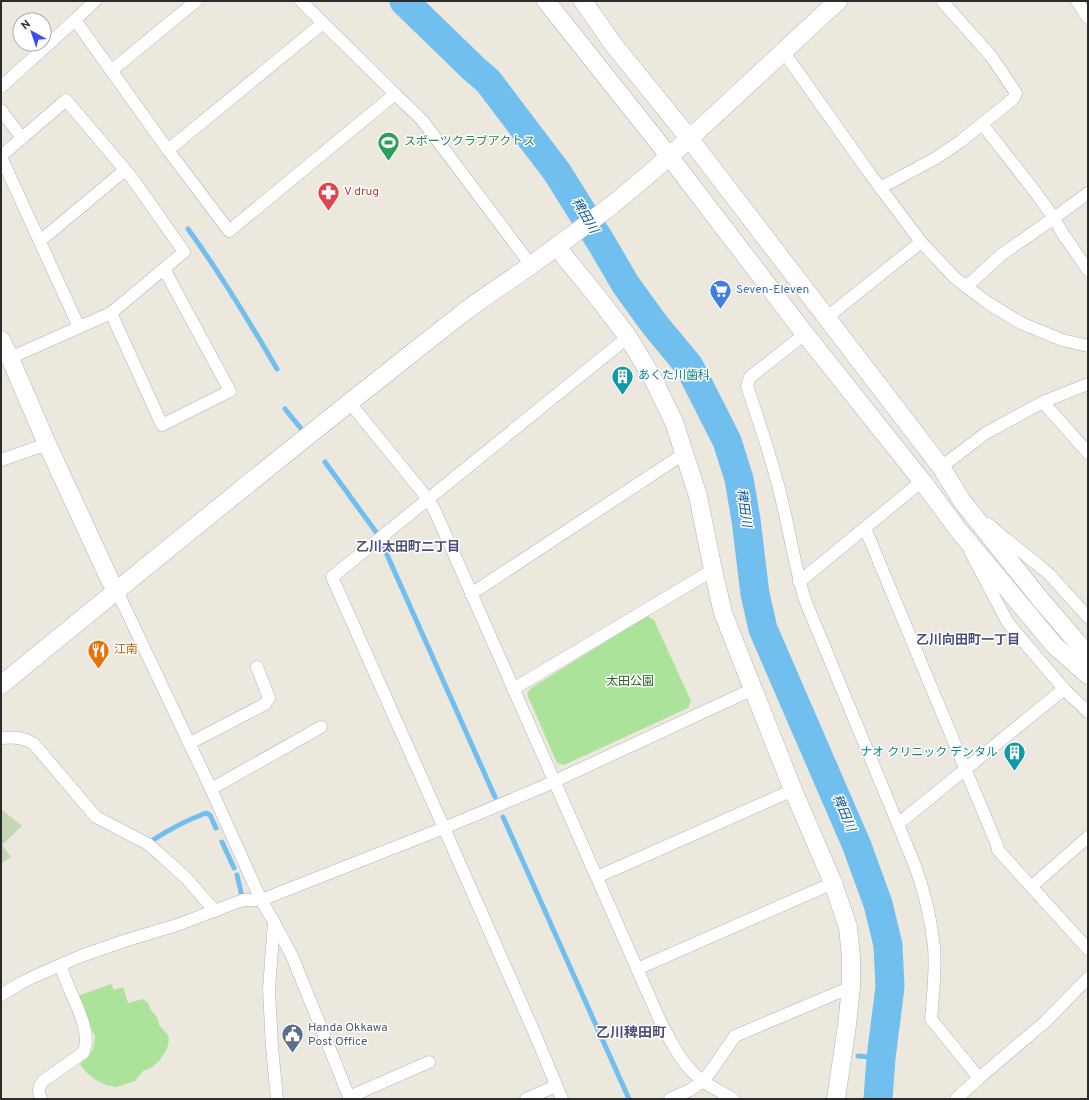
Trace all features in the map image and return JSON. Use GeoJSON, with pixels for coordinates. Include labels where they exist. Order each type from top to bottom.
{"type":"FeatureCollection","features":[{"type":"Feature","properties":{"kind":"street"},"geometry":{"type":"LineString","coordinates":[[1,87],[95,1]]}},
{"type":"Feature","properties":{"kind":"street"},"geometry":{"type":"LineString","coordinates":[[112,71],[196,1]]}},
{"type":"Feature","properties":{"kind":"street"},"geometry":{"type":"LineString","coordinates":[[301,1],[422,120],[531,265]]}},
{"type":"Feature","properties":{"kind":"street"},"geometry":{"type":"LineString","coordinates":[[546,1],[669,156],[805,334],[922,481],[960,532],[1055,646],[1088,675]]}},
{"type":"Feature","properties":{"kind":"street"},"geometry":{"type":"LineString","coordinates":[[583,1],[613,44],[689,138],[941,467],[962,501],[1040,599],[1088,654]]}},
{"type":"Feature","properties":{"kind":"street"},"geometry":{"type":"LineString","coordinates":[[1,685],[466,311],[561,243],[613,203],[669,156],[838,1]]}},
{"type":"Feature","properties":{"kind":"street"},"geometry":{"type":"LineString","coordinates":[[880,188],[936,158],[961,141],[1013,99],[1016,93],[991,56],[942,1]]}},
{"type":"Feature","properties":{"kind":"street"},"geometry":{"type":"LineString","coordinates":[[1077,1],[1088,18]]}},
{"type":"Feature","properties":{"kind":"street"},"geometry":{"type":"LineString","coordinates":[[75,20],[168,150],[229,231],[396,94]]}},
{"type":"Feature","properties":{"kind":"street"},"geometry":{"type":"LineString","coordinates":[[168,150],[323,23]]}},
{"type":"Feature","properties":{"kind":"street"},"geometry":{"type":"LineString","coordinates":[[783,51],[880,188],[921,242],[955,278],[988,304],[1021,323],[1062,340],[1088,346]]}},
{"type":"Feature","properties":{"kind":"street"},"geometry":{"type":"LineString","coordinates":[[10,358],[111,313],[184,252],[125,170],[66,100],[1,156],[79,327]]}},
{"type":"Feature","properties":{"kind":"street"},"geometry":{"type":"LineString","coordinates":[[1,110],[22,138]]}},
{"type":"Feature","properties":{"kind":"street"},"geometry":{"type":"LineString","coordinates":[[982,124],[1033,188],[1088,270]]}},
{"type":"Feature","properties":{"kind":"street"},"geometry":{"type":"LineString","coordinates":[[40,241],[125,170]]}},
{"type":"Feature","properties":{"kind":"street"},"geometry":{"type":"LineString","coordinates":[[966,287],[1001,255],[1088,193]]}},
{"type":"Feature","properties":{"kind":"street"},"geometry":{"type":"LineString","coordinates":[[826,318],[921,242]]}},
{"type":"Feature","properties":{"kind":"street"},"geometry":{"type":"LineString","coordinates":[[561,243],[599,299],[628,338],[652,377],[674,422],[698,496],[723,613],[833,883],[848,927],[852,957],[850,987],[847,1025],[836,1099]]}},
{"type":"Feature","properties":{"kind":"street"},"geometry":{"type":"LineString","coordinates":[[111,313],[162,426],[230,391],[164,269]]}},
{"type":"Feature","properties":{"kind":"street"},"geometry":{"type":"LineString","coordinates":[[805,334],[750,377],[747,386],[769,450],[782,500],[799,582],[805,600],[921,882],[928,908],[934,948],[934,980],[931,1019],[979,1078]]}},
{"type":"Feature","properties":{"kind":"street"},"geometry":{"type":"LineString","coordinates":[[562,1099],[535,1034],[332,576],[628,338]]}},
{"type":"Feature","properties":{"kind":"street"},"geometry":{"type":"LineString","coordinates":[[1,340],[110,580],[190,743],[261,900],[292,956],[349,1098],[429,1062]]}},
{"type":"Feature","properties":{"kind":"street"},"geometry":{"type":"LineString","coordinates":[[941,467],[986,433],[1043,402],[1088,384]]}},
{"type":"Feature","properties":{"kind":"street"},"geometry":{"type":"LineString","coordinates":[[1043,402],[1088,453]]}},
{"type":"Feature","properties":{"kind":"street"},"geometry":{"type":"LineString","coordinates":[[350,403],[428,499],[435,511],[662,1025],[679,1056],[703,1081],[733,1099]]}},
{"type":"Feature","properties":{"kind":"street"},"geometry":{"type":"LineString","coordinates":[[1,460],[47,444]]}},
{"type":"Feature","properties":{"kind":"street"},"geometry":{"type":"LineString","coordinates":[[471,594],[684,453]]}},
{"type":"Feature","properties":{"kind":"street"},"geometry":{"type":"LineString","coordinates":[[799,582],[922,481]]}},
{"type":"Feature","properties":{"kind":"street"},"geometry":{"type":"LineString","coordinates":[[962,501],[1049,574],[1088,617]]}},
{"type":"Feature","properties":{"kind":"street"},"geometry":{"type":"LineString","coordinates":[[864,528],[998,850],[1088,949]]}},
{"type":"Feature","properties":{"kind":"street"},"geometry":{"type":"LineString","coordinates":[[960,532],[1008,623],[1064,689],[1088,712]]}},
{"type":"Feature","properties":{"kind":"street"},"geometry":{"type":"LineString","coordinates":[[513,689],[713,570]]}},
{"type":"Feature","properties":{"kind":"street"},"geometry":{"type":"LineString","coordinates":[[190,743],[265,704],[269,698],[257,667]]}},
{"type":"Feature","properties":{"kind":"street"},"geometry":{"type":"LineString","coordinates":[[1,995],[21,983],[81,956],[177,925],[243,900],[261,900],[444,828],[554,782],[753,689]]}},
{"type":"Feature","properties":{"kind":"street"},"geometry":{"type":"LineString","coordinates":[[898,824],[1064,689]]}},
{"type":"Feature","properties":{"kind":"street"},"geometry":{"type":"LineString","coordinates":[[211,789],[321,727]]}},
{"type":"Feature","properties":{"kind":"street"},"geometry":{"type":"LineString","coordinates":[[1,738],[12,737],[25,739],[34,744],[96,817],[148,844],[163,856],[215,910]]}},
{"type":"Feature","properties":{"kind":"street"},"geometry":{"type":"LineString","coordinates":[[597,878],[794,790]]}},
{"type":"Feature","properties":{"kind":"street"},"geometry":{"type":"LineString","coordinates":[[1032,886],[1088,837]]}},
{"type":"Feature","properties":{"kind":"street"},"geometry":{"type":"LineString","coordinates":[[637,969],[833,883]]}},
{"type":"Feature","properties":{"kind":"street"},"geometry":{"type":"LineString","coordinates":[[274,922],[269,989],[272,1047],[277,1099]]}},
{"type":"Feature","properties":{"kind":"street"},"geometry":{"type":"LineString","coordinates":[[41,1099],[39,1086],[83,1054],[86,1047],[83,1022],[62,975],[61,965]]}},
{"type":"Feature","properties":{"kind":"street"},"geometry":{"type":"LineString","coordinates":[[956,1099],[1045,1022],[1088,978]]}},
{"type":"Feature","properties":{"kind":"street"},"geometry":{"type":"LineString","coordinates":[[670,1099],[690,1090],[703,1081],[735,1036],[850,987]]}},
{"type":"Feature","properties":{"kind":"street"},"geometry":{"type":"LineString","coordinates":[[526,1099],[556,1086]]}},
{"type":"Feature","properties":{"kind":"green space","name":"太田公園"},"geometry":{"type":"Polygon","coordinates":[[[647,616],[654,620],[691,701],[688,708],[564,765],[557,763],[527,694],[531,688],[647,616]]]}},
{"type":"Feature","properties":{"kind":"green space"},"geometry":{"type":"Polygon","coordinates":[[[1,809],[22,826],[2,845],[11,857],[1,864],[1,809]]]}},
{"type":"Feature","properties":{"kind":"green space"},"geometry":{"type":"Polygon","coordinates":[[[111,984],[114,990],[123,987],[128,1003],[143,999],[149,1004],[150,1009],[157,1017],[159,1025],[168,1035],[169,1040],[167,1049],[159,1061],[152,1067],[143,1071],[135,1081],[116,1087],[106,1085],[96,1080],[86,1072],[80,1064],[89,1056],[93,1049],[95,1037],[78,996],[111,984]]]}},
{"type":"Feature","properties":{"kind":"waterway","name":"稗田川"},"geometry":{"type":"LineString","coordinates":[[404,1],[488,81],[557,172],[626,285],[655,325],[689,366],[727,441],[739,479],[746,520],[755,594],[763,629],[857,846],[878,904],[888,945],[890,987],[881,1058],[878,1099]]}},
{"type":"Feature","properties":{"kind":"waterway"},"geometry":{"type":"LineString","coordinates":[[188,229],[223,280],[277,369]]}},
{"type":"Feature","properties":{"kind":"waterway"},"geometry":{"type":"LineString","coordinates":[[285,409],[303,431]]}},
{"type":"Feature","properties":{"kind":"waterway"},"geometry":{"type":"LineString","coordinates":[[325,462],[376,532]]}},
{"type":"Feature","properties":{"kind":"waterway"},"geometry":{"type":"LineString","coordinates":[[384,548],[495,797]]}},
{"type":"Feature","properties":{"kind":"waterway"},"geometry":{"type":"LineString","coordinates":[[153,840],[179,825],[206,813],[210,815],[216,828]]}},
{"type":"Feature","properties":{"kind":"waterway"},"geometry":{"type":"LineString","coordinates":[[503,817],[629,1099]]}},
{"type":"Feature","properties":{"kind":"waterway"},"geometry":{"type":"LineString","coordinates":[[222,842],[234,868]]}},
{"type":"Feature","properties":{"kind":"waterway"},"geometry":{"type":"LineString","coordinates":[[237,875],[242,896]]}},
{"type":"Feature","properties":{"kind":"waterway"},"geometry":{"type":"LineString","coordinates":[[858,1056],[881,1058]]}},
{"type":"Feature","properties":{"kind":"place","name":"スポーツクラブアクトス"},"geometry":{"type":"Point","coordinates":[388,162]}},
{"type":"Feature","properties":{"kind":"place","name":"V drug"},"geometry":{"type":"Point","coordinates":[328,212]}},
{"type":"Feature","properties":{"kind":"place","name":"Seven-Eleven"},"geometry":{"type":"Point","coordinates":[721,310]}},
{"type":"Feature","properties":{"kind":"place","name":"あくた川歯科"},"geometry":{"type":"Point","coordinates":[622,396]}},
{"type":"Feature","properties":{"kind":"place","name":"江南"},"geometry":{"type":"Point","coordinates":[98,670]}},
{"type":"Feature","properties":{"kind":"place","name":"ナオ クリニック デンタル"},"geometry":{"type":"Point","coordinates":[1014,772]}},
{"type":"Feature","properties":{"kind":"place","name":"Handa Okkawa Post Office"},"geometry":{"type":"Point","coordinates":[292,1054]}},
{"type":"Feature","properties":{"kind":"district","name":"乙川太田町二丁目"},"geometry":{"type":"Point","coordinates":[408,548]}},
{"type":"Feature","properties":{"kind":"district","name":"乙川向田町一丁目"},"geometry":{"type":"Point","coordinates":[968,641]}},
{"type":"Feature","properties":{"kind":"district","name":"乙川稗田町"},"geometry":{"type":"Point","coordinates":[631,1033]}}]}
